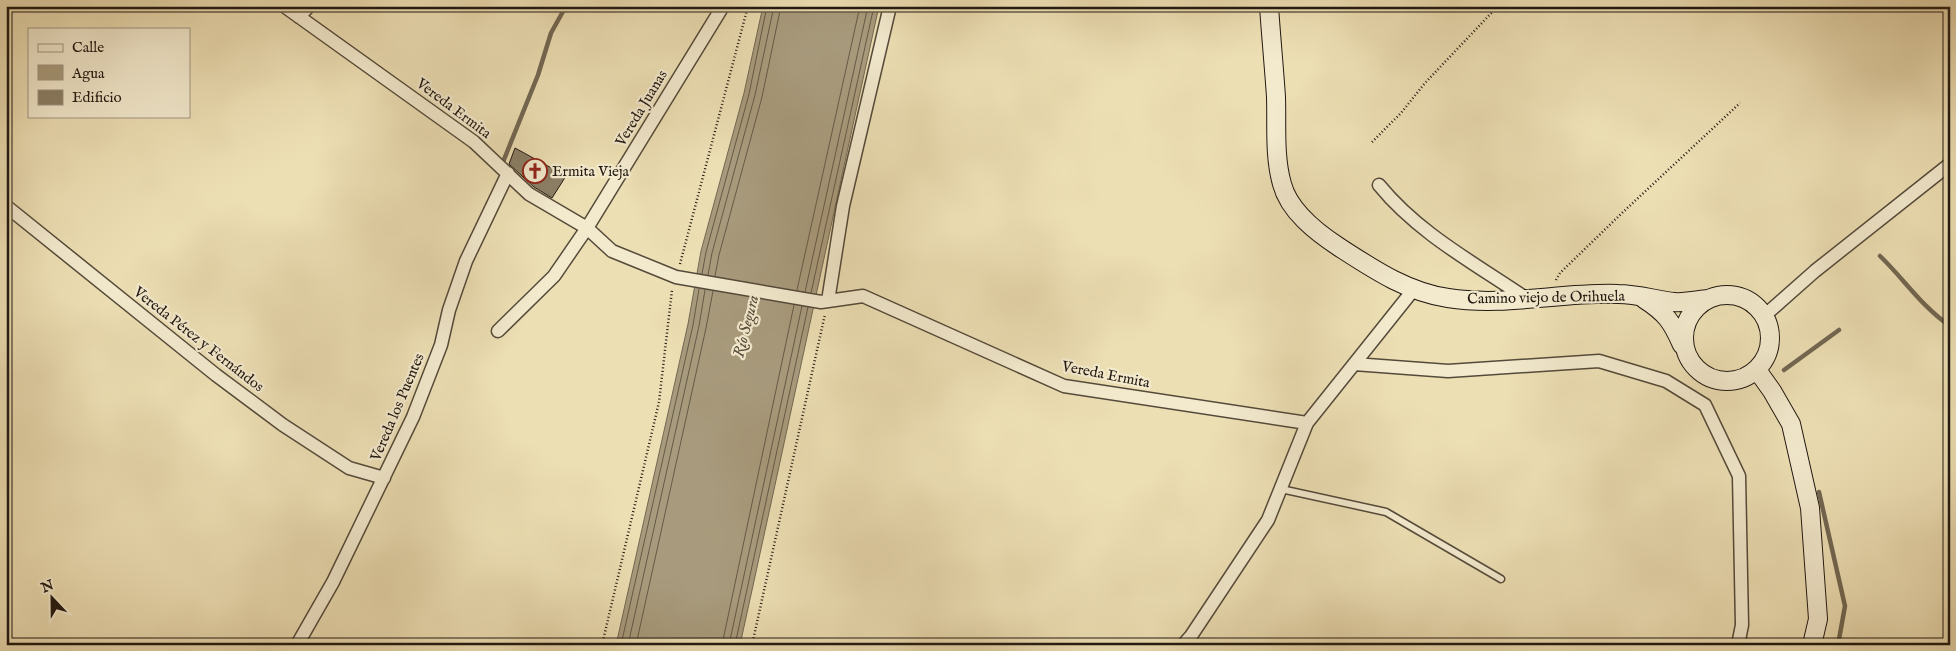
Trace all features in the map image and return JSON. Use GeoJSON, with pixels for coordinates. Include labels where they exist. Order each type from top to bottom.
{"type":"FeatureCollection","features":[{"type":"Feature","properties":{"kind":"main road","name":"Camino viejo de Orihuela"},"geometry":{"type":"LineString","coordinates":[[1269,6],[1276,96],[1278,155],[1282,184],[1290,203],[1301,216],[1334,243],[1383,275],[1414,289],[1447,298],[1478,300],[1527,299],[1619,294],[1654,297],[1676,302],[1708,299]]}},
{"type":"Feature","properties":{"kind":"main road"},"geometry":{"type":"LineString","coordinates":[[1731,295],[1752,302],[1764,316],[1770,336],[1768,354],[1757,370],[1747,377],[1725,382],[1704,376],[1689,360],[1683,344],[1683,334],[1689,316],[1696,307],[1708,299],[1731,295]]}},
{"type":"Feature","properties":{"kind":"main road","name":"Camino viejo de Orihuela"},"geometry":{"type":"LineString","coordinates":[[1640,297],[1659,308],[1672,322],[1689,360]]}},
{"type":"Feature","properties":{"kind":"main road"},"geometry":{"type":"LineString","coordinates":[[1757,370],[1772,391],[1791,424],[1810,508],[1818,619],[1812,645]]}},
{"type":"Feature","properties":{"kind":"street","name":"Vereda Ermita"},"geometry":{"type":"LineString","coordinates":[[284,6],[474,142],[529,194],[587,228],[612,251],[676,277],[824,302],[863,296],[1064,386],[1307,424]]}},
{"type":"Feature","properties":{"kind":"street"},"geometry":{"type":"LineString","coordinates":[[298,17],[309,6]]}},
{"type":"Feature","properties":{"kind":"street","name":"Vereda Juanas"},"geometry":{"type":"LineString","coordinates":[[587,228],[723,6]]}},
{"type":"Feature","properties":{"kind":"street"},"geometry":{"type":"LineString","coordinates":[[824,302],[843,206],[890,6]]}},
{"type":"Feature","properties":{"kind":"street"},"geometry":{"type":"LineString","coordinates":[[1764,316],[1815,271],[1950,164]]}},
{"type":"Feature","properties":{"kind":"street","name":"Vereda los Puentes"},"geometry":{"type":"LineString","coordinates":[[297,645],[332,582],[413,417],[441,345],[449,310],[466,261],[508,174]]}},
{"type":"Feature","properties":{"kind":"street"},"geometry":{"type":"LineString","coordinates":[[1379,185],[1395,204],[1418,225],[1527,299]]}},
{"type":"Feature","properties":{"kind":"street","name":"Vereda Pérez y Fernándos"},"geometry":{"type":"LineString","coordinates":[[6,206],[216,375],[283,424],[349,468],[384,478]]}},
{"type":"Feature","properties":{"kind":"street"},"geometry":{"type":"LineString","coordinates":[[498,331],[554,276],[587,228]]}},
{"type":"Feature","properties":{"kind":"street"},"geometry":{"type":"LineString","coordinates":[[1183,645],[1191,636],[1268,520],[1307,424],[1414,289]]}},
{"type":"Feature","properties":{"kind":"street"},"geometry":{"type":"LineString","coordinates":[[1354,364],[1448,370],[1599,361],[1666,381],[1705,405],[1739,476],[1742,625],[1738,645]]}},
{"type":"Feature","properties":{"kind":"lane"},"geometry":{"type":"LineString","coordinates":[[1280,489],[1386,512],[1501,579]]}},
{"type":"Feature","properties":{"kind":"path"},"geometry":{"type":"LineString","coordinates":[[602,645],[659,402],[672,288],[748,6]]}},
{"type":"Feature","properties":{"kind":"path"},"geometry":{"type":"LineString","coordinates":[[1372,142],[1401,113],[1425,82],[1498,6]]}},
{"type":"Feature","properties":{"kind":"path"},"geometry":{"type":"LineString","coordinates":[[1552,297],[1553,285],[1560,273],[1740,103]]}},
{"type":"Feature","properties":{"kind":"path"},"geometry":{"type":"LineString","coordinates":[[752,645],[824,302]]}},
{"type":"Feature","properties":{"kind":"water","name":"Río Segura"},"geometry":{"type":"Polygon","coordinates":[[[763,6],[879,6],[740,645],[616,645],[688,324],[701,251],[744,93],[763,6]]]}},
{"type":"Feature","properties":{"kind":"building","name":"Ermita Vieja"},"geometry":{"type":"Polygon","coordinates":[[[515,148],[566,176],[552,198],[534,187],[509,164],[515,148]]]}},
{"type":"Feature","properties":{"kind":"waterway"},"geometry":{"type":"LineString","coordinates":[[503,162],[538,75],[551,33],[566,6]]}},
{"type":"Feature","properties":{"kind":"waterway"},"geometry":{"type":"LineString","coordinates":[[1880,256],[1922,302],[1950,326]]}},
{"type":"Feature","properties":{"kind":"waterway"},"geometry":{"type":"LineString","coordinates":[[1784,370],[1839,330]]}},
{"type":"Feature","properties":{"kind":"waterway"},"geometry":{"type":"LineString","coordinates":[[1819,492],[1845,606],[1838,645]]}},
{"type":"Feature","properties":{"kind":"place","name":"Ermita Vieja"},"geometry":{"type":"Point","coordinates":[535,171]}}]}
